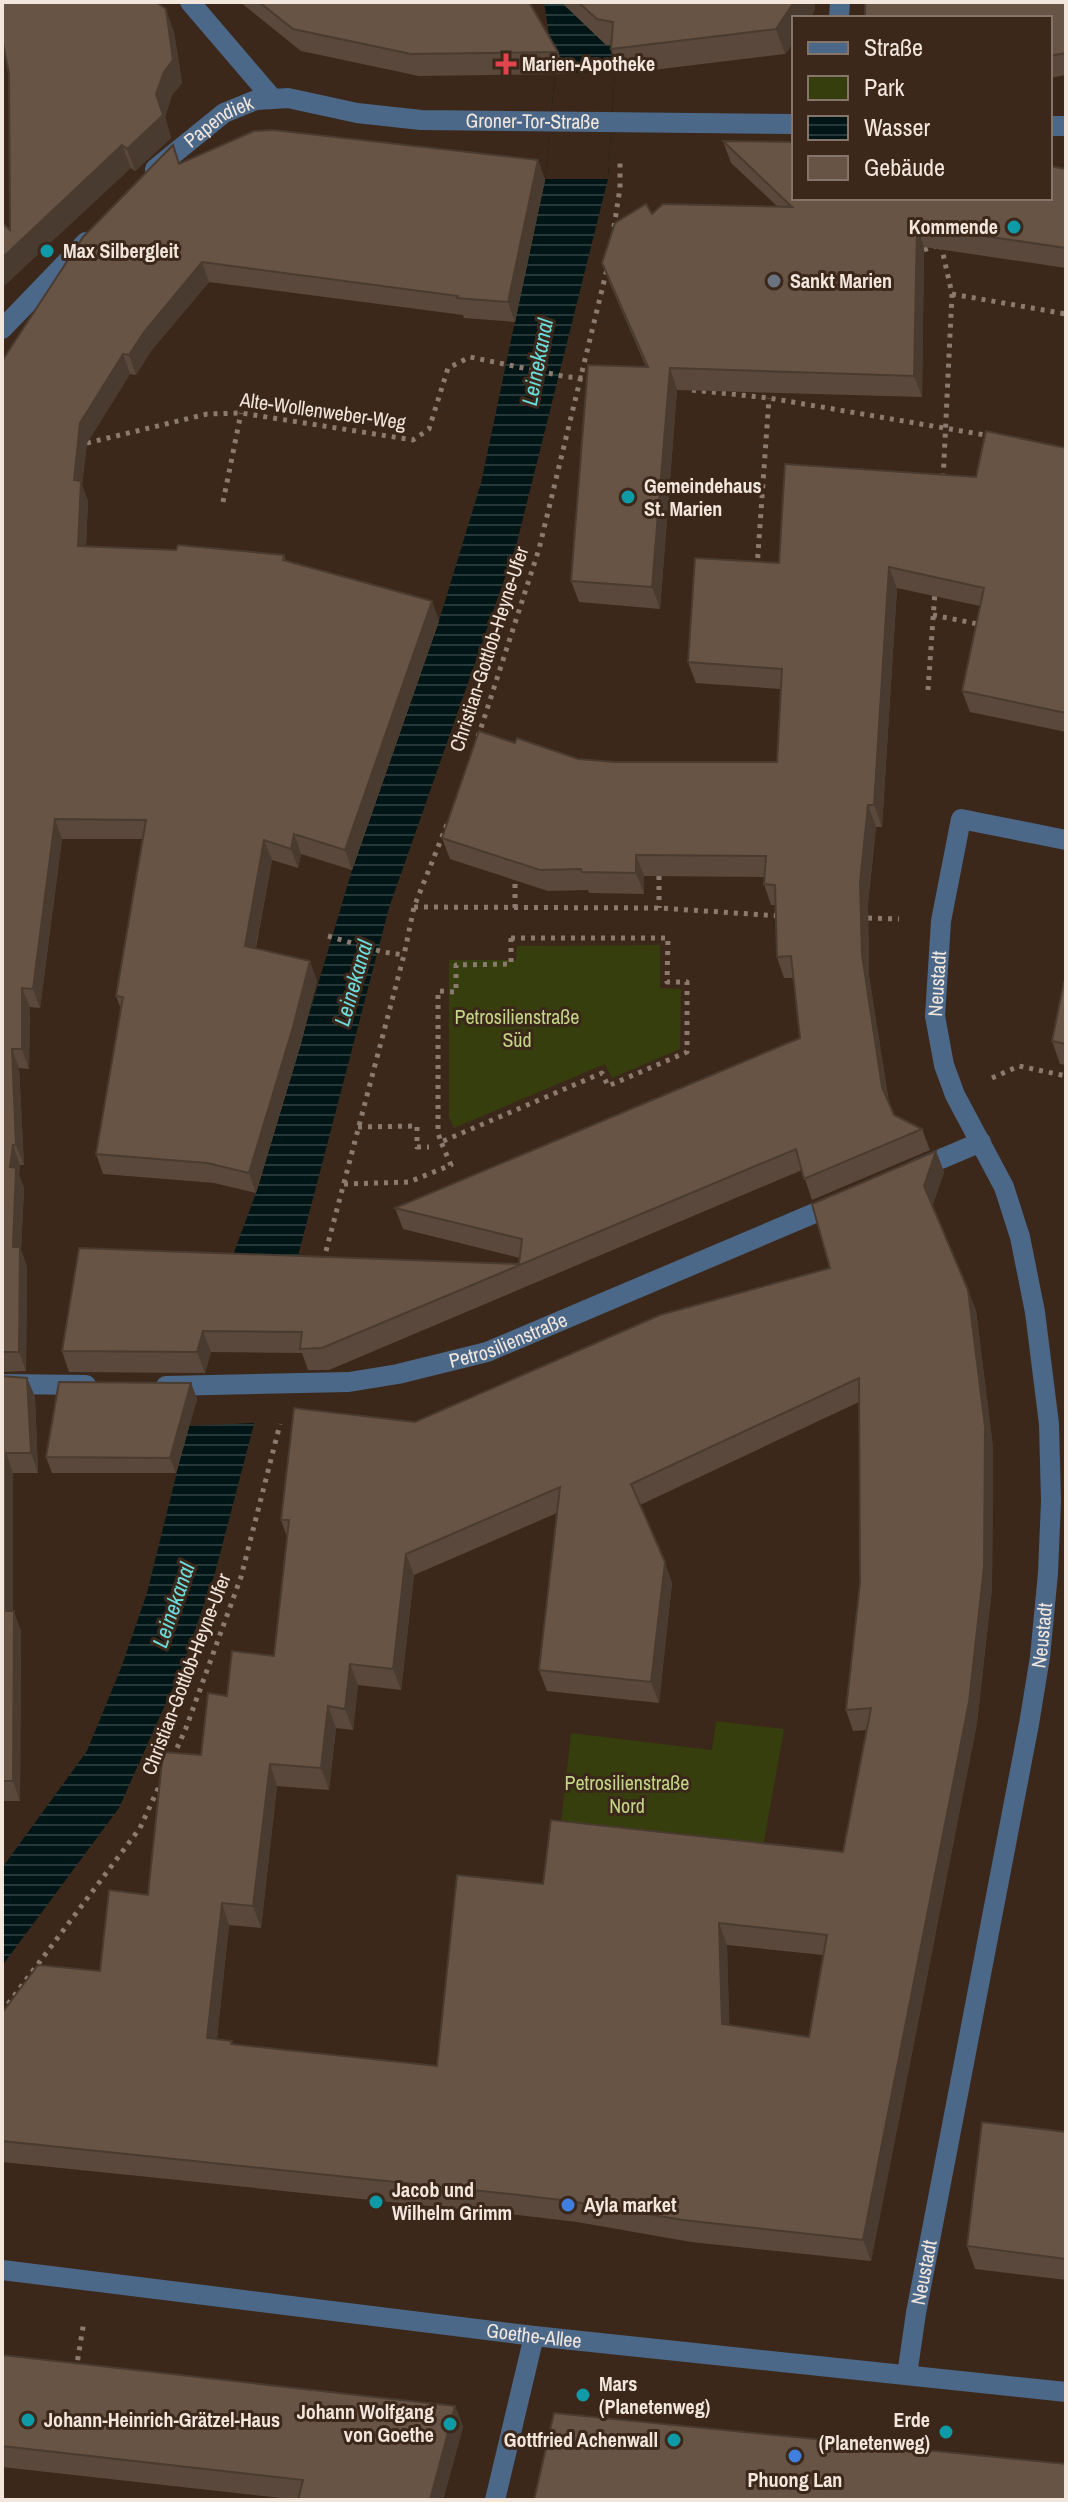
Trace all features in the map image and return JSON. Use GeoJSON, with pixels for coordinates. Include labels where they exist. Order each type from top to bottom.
{"type":"FeatureCollection","features":[{"type":"Feature","properties":{"kind":"street"},"geometry":{"type":"LineString","coordinates":[[190,2],[273,99]]}},
{"type":"Feature","properties":{"kind":"street","name":"Groner-Tor-Straße"},"geometry":{"type":"LineString","coordinates":[[273,99],[288,98],[357,113],[421,120],[792,124]]}},
{"type":"Feature","properties":{"kind":"street","name":"Papendiek"},"geometry":{"type":"LineString","coordinates":[[140,185],[161,163],[224,113],[256,100],[273,99]]}},
{"type":"Feature","properties":{"kind":"street"},"geometry":{"type":"LineString","coordinates":[[2,329],[98,229]]}},
{"type":"Feature","properties":{"kind":"street","name":"Neustadt"},"geometry":{"type":"LineString","coordinates":[[907,2375],[919,2297],[1026,1743],[1040,1657],[1051,1501],[1049,1424],[1035,1312],[1020,1237],[1004,1187],[955,1095],[944,1065],[935,1016],[941,921],[961,819],[1066,840]]}},
{"type":"Feature","properties":{"kind":"street"},"geometry":{"type":"LineString","coordinates":[[894,1179],[981,1142]]}},
{"type":"Feature","properties":{"kind":"street","name":"Petrosilienstraße"},"geometry":{"type":"LineString","coordinates":[[153,1386],[349,1382],[398,1374],[487,1352],[850,1198]]}},
{"type":"Feature","properties":{"kind":"street"},"geometry":{"type":"LineString","coordinates":[[2,1384],[108,1385]]}},
{"type":"Feature","properties":{"kind":"street","name":"Goethe-Allee"},"geometry":{"type":"LineString","coordinates":[[2,2270],[534,2336],[1066,2392]]}},
{"type":"Feature","properties":{"kind":"street"},"geometry":{"type":"LineString","coordinates":[[495,2500],[534,2336]]}},
{"type":"Feature","properties":{"kind":"path"},"geometry":{"type":"LineString","coordinates":[[614,229],[620,188],[615,122]]}},
{"type":"Feature","properties":{"kind":"path"},"geometry":{"type":"LineString","coordinates":[[939,236],[952,294],[942,489]]}},
{"type":"Feature","properties":{"kind":"path"},"geometry":{"type":"LineString","coordinates":[[924,250],[948,243],[943,259]]}},
{"type":"Feature","properties":{"kind":"path"},"geometry":{"type":"LineString","coordinates":[[581,378],[605,285],[609,257]]}},
{"type":"Feature","properties":{"kind":"path"},"geometry":{"type":"LineString","coordinates":[[952,294],[1066,314]]}},
{"type":"Feature","properties":{"kind":"path","name":"Alte-Wollenweber-Weg"},"geometry":{"type":"LineString","coordinates":[[87,443],[207,414],[241,413],[413,440],[429,429],[448,368],[470,357],[567,377],[597,379]]}},
{"type":"Feature","properties":{"kind":"path","name":"Christian-Gottlob-Heyne-Ufer"},"geometry":{"type":"LineString","coordinates":[[477,738],[539,549],[581,378]]}},
{"type":"Feature","properties":{"kind":"path"},"geometry":{"type":"LineString","coordinates":[[691,389],[769,398],[991,436]]}},
{"type":"Feature","properties":{"kind":"path"},"geometry":{"type":"LineString","coordinates":[[757,582],[769,398]]}},
{"type":"Feature","properties":{"kind":"path"},"geometry":{"type":"LineString","coordinates":[[223,502],[241,413]]}},
{"type":"Feature","properties":{"kind":"path"},"geometry":{"type":"LineString","coordinates":[[928,690],[935,584]]}},
{"type":"Feature","properties":{"kind":"path"},"geometry":{"type":"LineString","coordinates":[[933,615],[988,626]]}},
{"type":"Feature","properties":{"kind":"path"},"geometry":{"type":"LineString","coordinates":[[326,1251],[414,907],[453,810]]}},
{"type":"Feature","properties":{"kind":"path"},"geometry":{"type":"LineString","coordinates":[[515,873],[515,908]]}},
{"type":"Feature","properties":{"kind":"path"},"geometry":{"type":"LineString","coordinates":[[659,876],[659,908]]}},
{"type":"Feature","properties":{"kind":"path"},"geometry":{"type":"LineString","coordinates":[[414,907],[659,908],[783,917]]}},
{"type":"Feature","properties":{"kind":"path"},"geometry":{"type":"LineString","coordinates":[[328,936],[404,955]]}},
{"type":"Feature","properties":{"kind":"path"},"geometry":{"type":"LineString","coordinates":[[344,1184],[409,1182],[451,1165],[441,1142],[438,1133],[438,991],[456,992],[456,965],[511,964],[511,938],[668,938],[667,982],[687,982],[687,1052],[608,1086],[602,1073],[441,1142]]}},
{"type":"Feature","properties":{"kind":"path"},"geometry":{"type":"LineString","coordinates":[[955,1095],[1019,1066],[1066,1076]]}},
{"type":"Feature","properties":{"kind":"path"},"geometry":{"type":"LineString","coordinates":[[358,1127],[417,1126],[417,1147],[429,1147]]}},
{"type":"Feature","properties":{"kind":"path","name":"Christian-Gottlob-Heyne-Ufer"},"geometry":{"type":"LineString","coordinates":[[2,2012],[140,1828],[186,1728],[241,1577],[290,1384]]}},
{"type":"Feature","properties":{"kind":"path"},"geometry":{"type":"LineString","coordinates":[[74,2382],[91,2280]]}},
{"type":"Feature","properties":{"kind":"green space","name":"Petrosilienstraße Süd"},"geometry":{"type":"Polygon","coordinates":[[[660,945],[660,988],[681,989],[680,1049],[612,1078],[605,1064],[454,1128],[449,1117],[449,960],[516,960],[517,946],[660,945]]]}},
{"type":"Feature","properties":{"kind":"green space","name":"Petrosilienstraße Nord"},"geometry":{"type":"Polygon","coordinates":[[[716,1721],[784,1729],[760,1864],[559,1841],[571,1733],[712,1750],[716,1721]]]}},
{"type":"Feature","properties":{"kind":"water","name":"Leinekanal"},"geometry":{"type":"Polygon","coordinates":[[[544,2],[600,2],[615,71],[608,179],[516,546],[389,908],[215,1573],[182,1667],[119,1808],[2,1966],[2,1868],[87,1751],[147,1593],[226,1274],[256,1193],[352,870],[439,621],[481,483],[545,179],[555,74],[544,2]]]}},
{"type":"Feature","properties":{"kind":"pier"},"geometry":{"type":"Polygon","coordinates":[[[615,71],[608,179],[545,179],[555,74],[615,71]]]}},
{"type":"Feature","properties":{"kind":"pier"},"geometry":{"type":"Polygon","coordinates":[[[276,1345],[255,1423],[189,1426],[208,1348],[276,1345]]]}},
{"type":"Feature","properties":{"kind":"building"},"geometry":{"type":"Polygon","coordinates":[[[2,2],[156,2],[166,9],[173,60],[164,72],[156,94],[163,115],[127,149],[122,145],[2,258],[2,223],[10,230],[9,73],[2,38],[2,2]]]}},
{"type":"Feature","properties":{"kind":"building"},"geometry":{"type":"Polygon","coordinates":[[[259,2],[529,2],[558,52],[411,54],[293,29],[259,2]]]}},
{"type":"Feature","properties":{"kind":"building"},"geometry":{"type":"Polygon","coordinates":[[[578,2],[794,2],[776,29],[611,49],[613,22],[597,19],[578,2]]]}},
{"type":"Feature","properties":{"kind":"building"},"geometry":{"type":"Polygon","coordinates":[[[865,2],[1066,2],[1066,53],[1052,56],[1052,16],[865,16],[865,2]]]}},
{"type":"Feature","properties":{"kind":"building"},"geometry":{"type":"Polygon","coordinates":[[[273,130],[538,160],[508,302],[457,298],[202,262],[144,332],[129,355],[123,354],[80,423],[74,480],[81,481],[78,546],[176,550],[178,545],[284,555],[283,560],[432,601],[345,850],[294,834],[291,849],[264,840],[245,946],[310,961],[249,1173],[207,1163],[96,1154],[123,997],[116,996],[146,820],[55,819],[33,989],[22,988],[22,1049],[12,1049],[16,1145],[13,1145],[10,1167],[16,1168],[13,1247],[20,1247],[19,1352],[2,1352],[2,361],[83,237],[173,145],[179,164],[254,131],[273,130]]]}},
{"type":"Feature","properties":{"kind":"building","name":"Sankt Marien"},"geometry":{"type":"Polygon","coordinates":[[[723,141],[792,142],[792,200],[1052,200],[1052,166],[1066,169],[1066,248],[917,226],[914,376],[670,368],[652,587],[571,581],[588,365],[648,367],[602,263],[615,223],[646,204],[652,214],[663,204],[792,207],[723,141]]]}},
{"type":"Feature","properties":{"kind":"building"},"geometry":{"type":"Polygon","coordinates":[[[986,431],[1066,448],[1066,713],[962,691],[984,588],[889,567],[874,805],[868,805],[860,883],[862,955],[882,1087],[894,1115],[922,1129],[804,1179],[796,1149],[322,1348],[300,1349],[302,1332],[203,1331],[197,1352],[62,1351],[79,1248],[519,1264],[522,1239],[395,1208],[800,1038],[791,956],[777,957],[775,885],[764,884],[766,856],[636,855],[636,873],[540,870],[442,838],[479,731],[515,743],[517,738],[578,759],[615,762],[777,762],[782,669],[688,662],[695,558],[779,563],[785,464],[976,477],[986,431]]]}},
{"type":"Feature","properties":{"kind":"building"},"geometry":{"type":"Polygon","coordinates":[[[1066,982],[1066,1044],[1052,1041],[1066,982]]]}},
{"type":"Feature","properties":{"kind":"building"},"geometry":{"type":"Polygon","coordinates":[[[936,1151],[924,1186],[968,1290],[985,1427],[984,1567],[969,1702],[863,2240],[683,2220],[511,2194],[2,2141],[2,2013],[38,1965],[100,1971],[109,1890],[148,1895],[163,1752],[201,1755],[208,1693],[227,1696],[232,1651],[274,1656],[289,1520],[281,1520],[294,1408],[415,1422],[660,1315],[830,1268],[812,1204],[936,1151]],[[859,1378],[631,1484],[665,1562],[651,1682],[539,1670],[560,1487],[406,1554],[393,1669],[350,1664],[345,1709],[328,1706],[321,1768],[270,1764],[253,1906],[222,1903],[207,2038],[232,2041],[231,2044],[437,2066],[457,1875],[543,1884],[551,1820],[843,1852],[871,1708],[846,1710],[860,1583],[859,1378]],[[719,1923],[722,2024],[809,2037],[827,1935],[719,1923]]]}},
{"type":"Feature","properties":{"kind":"building"},"geometry":{"type":"Polygon","coordinates":[[[2,1376],[27,1378],[31,1453],[6,1453],[6,1611],[14,1611],[13,1781],[2,1781],[2,1376]]]}},
{"type":"Feature","properties":{"kind":"building"},"geometry":{"type":"Polygon","coordinates":[[[59,1382],[191,1383],[170,1458],[46,1457],[59,1382]]]}},
{"type":"Feature","properties":{"kind":"building"},"geometry":{"type":"Polygon","coordinates":[[[982,2122],[1066,2132],[1066,2259],[967,2246],[982,2122]]]}},
{"type":"Feature","properties":{"kind":"building"},"geometry":{"type":"Polygon","coordinates":[[[2,2355],[455,2406],[430,2500],[298,2500],[303,2480],[2,2446],[2,2355]]]}},
{"type":"Feature","properties":{"kind":"building"},"geometry":{"type":"Polygon","coordinates":[[[554,2413],[1066,2464],[1066,2500],[534,2500],[554,2413]]]}},
{"type":"Feature","properties":{"kind":"place","name":"Marien-Apotheke"},"geometry":{"type":"Point","coordinates":[506,64]}},
{"type":"Feature","properties":{"kind":"place","name":"Kommende"},"geometry":{"type":"Point","coordinates":[1014,227]}},
{"type":"Feature","properties":{"kind":"place","name":"Max Silbergleit"},"geometry":{"type":"Point","coordinates":[47,251]}},
{"type":"Feature","properties":{"kind":"place","name":"Sankt Marien"},"geometry":{"type":"Point","coordinates":[774,281]}},
{"type":"Feature","properties":{"kind":"place","name":"Gemeindehaus St. Marien"},"geometry":{"type":"Point","coordinates":[628,497]}},
{"type":"Feature","properties":{"kind":"place","name":"Jacob und Wilhelm Grimm"},"geometry":{"type":"Point","coordinates":[376,2202]}},
{"type":"Feature","properties":{"kind":"place","name":"Ayla market"},"geometry":{"type":"Point","coordinates":[568,2205]}},
{"type":"Feature","properties":{"kind":"place","name":"Mars (Planetenweg)"},"geometry":{"type":"Point","coordinates":[583,2395]}},
{"type":"Feature","properties":{"kind":"place","name":"Johann-Heinrich-Grätzel-Haus"},"geometry":{"type":"Point","coordinates":[28,2420]}},
{"type":"Feature","properties":{"kind":"place","name":"Johann Wolfgang von Goethe"},"geometry":{"type":"Point","coordinates":[450,2424]}},
{"type":"Feature","properties":{"kind":"place","name":"Erde (Planetenweg)"},"geometry":{"type":"Point","coordinates":[946,2432]}},
{"type":"Feature","properties":{"kind":"place","name":"Gottfried Achenwall"},"geometry":{"type":"Point","coordinates":[674,2440]}},
{"type":"Feature","properties":{"kind":"place","name":"Phuong Lan"},"geometry":{"type":"Point","coordinates":[795,2456]}}]}
